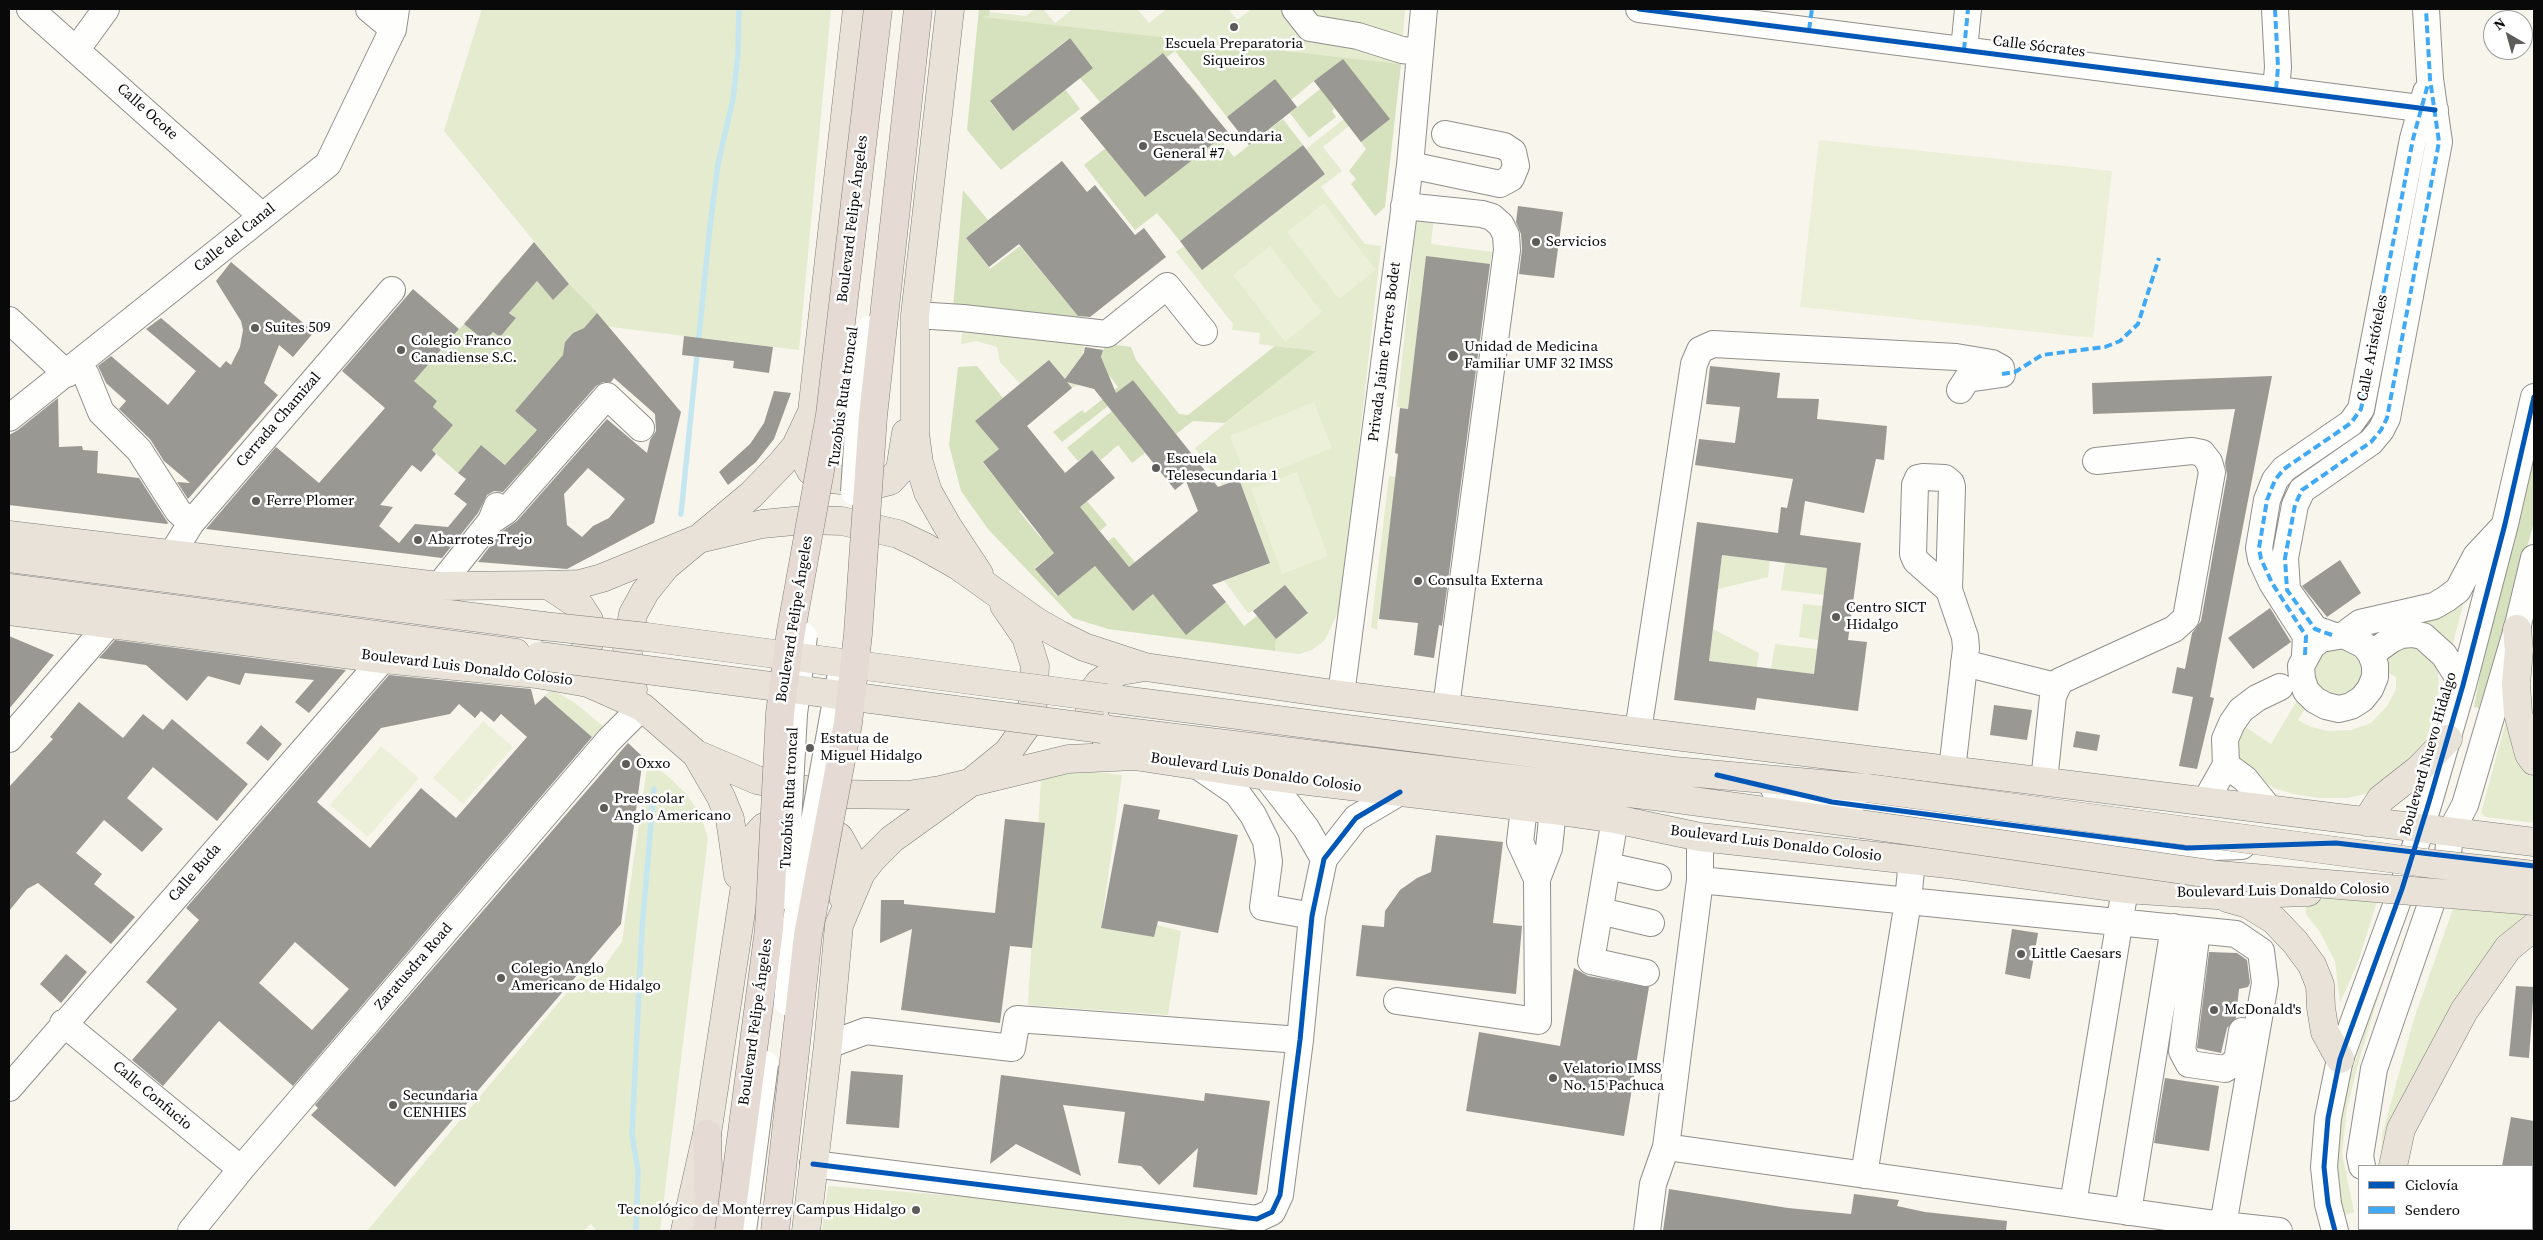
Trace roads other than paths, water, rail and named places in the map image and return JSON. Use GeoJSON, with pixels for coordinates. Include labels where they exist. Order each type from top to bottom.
{"type":"FeatureCollection","features":[{"type":"Feature","properties":{"kind":"highway","name":"Boulevard Felipe Ángeles"},"geometry":{"type":"LineString","coordinates":[[729,1231],[769,929],[780,713],[791,631],[830,415],[878,9]]}},
{"type":"Feature","properties":{"kind":"highway"},"geometry":{"type":"LineString","coordinates":[[775,1231],[808,935],[848,723],[857,644],[873,416],[918,9]]}},
{"type":"Feature","properties":{"kind":"highway"},"geometry":{"type":"LineString","coordinates":[[707,1134],[709,1212],[707,1231]]}},
{"type":"Feature","properties":{"kind":"main road"},"geometry":{"type":"LineString","coordinates":[[857,9],[812,412],[805,442],[805,460],[811,471],[822,478],[878,484],[890,481],[900,470],[913,395]]}},
{"type":"Feature","properties":{"kind":"main road"},"geometry":{"type":"LineString","coordinates":[[839,925],[862,873],[872,859],[898,835],[970,783],[1008,752],[1025,728],[1033,703],[1035,666],[1026,637],[967,557],[928,492],[919,463],[913,395],[915,315],[950,9]]}},
{"type":"Feature","properties":{"kind":"main road"},"geometry":{"type":"LineString","coordinates":[[642,707],[630,682],[628,660],[632,614],[645,592],[666,566],[750,495],[781,464],[796,446],[812,412]]}},
{"type":"Feature","properties":{"kind":"main road"},"geometry":{"type":"LineString","coordinates":[[9,535],[439,586],[548,585],[580,584],[614,574],[695,540],[762,524],[804,520],[842,521],[898,534],[957,565],[1037,622],[1060,635],[1084,647],[1145,667],[1341,695],[1711,739],[2366,822],[2417,840],[2449,844],[2534,842]]}},
{"type":"Feature","properties":{"kind":"main road","name":"Boulevard Luis Donaldo Colosio"},"geometry":{"type":"LineString","coordinates":[[9,558],[543,626],[647,637],[1674,771],[1867,788],[2433,864],[2534,875]]}},
{"type":"Feature","properties":{"kind":"main road"},"geometry":{"type":"LineString","coordinates":[[537,674],[563,669],[582,656],[592,637],[589,620],[580,606],[548,585]]}},
{"type":"Feature","properties":{"kind":"main road","name":"Boulevard Luis Donaldo Colosio"},"geometry":{"type":"LineString","coordinates":[[9,588],[1112,730],[1670,798],[2218,875],[2534,901]]}},
{"type":"Feature","properties":{"kind":"main road","name":"Boulevard Luis Donaldo Colosio"},"geometry":{"type":"LineString","coordinates":[[9,611],[383,658],[537,674],[588,683],[642,707],[696,754],[757,780],[825,794],[908,795],[970,783],[1068,759],[1135,756],[1266,776],[1553,810],[1615,819],[1700,837],[1912,860],[2125,889],[2216,895],[2402,890],[2534,901]]}},
{"type":"Feature","properties":{"kind":"main road"},"geometry":{"type":"LineString","coordinates":[[2517,629],[2519,650],[2516,684],[2518,713],[2529,754],[2534,760]]}},
{"type":"Feature","properties":{"kind":"main road"},"geometry":{"type":"LineString","coordinates":[[1135,756],[1106,738],[1090,710],[1091,694],[1099,683],[1109,676],[1121,671],[1145,667]]}},
{"type":"Feature","properties":{"kind":"main road"},"geometry":{"type":"LineString","coordinates":[[1711,739],[1802,783]]}},
{"type":"Feature","properties":{"kind":"main road"},"geometry":{"type":"LineString","coordinates":[[2366,822],[2381,799],[2420,769],[2448,739]]}},
{"type":"Feature","properties":{"kind":"main road"},"geometry":{"type":"LineString","coordinates":[[696,754],[721,797],[730,819],[741,903]]}},
{"type":"Feature","properties":{"kind":"main road"},"geometry":{"type":"LineString","coordinates":[[685,1231],[707,1134],[752,840],[764,827],[782,822],[824,828],[839,838],[848,853],[806,1231]]}},
{"type":"Feature","properties":{"kind":"main road"},"geometry":{"type":"LineString","coordinates":[[1732,840],[1861,824]]}},
{"type":"Feature","properties":{"kind":"main road"},"geometry":{"type":"LineString","coordinates":[[2216,895],[2248,904],[2274,920],[2295,942],[2312,965],[2320,986],[2325,1032],[2340,1059]]}},
{"type":"Feature","properties":{"kind":"main road"},"geometry":{"type":"LineString","coordinates":[[2393,1165],[2400,1129],[2464,1011],[2508,948],[2534,927]]}},
{"type":"Feature","properties":{"kind":"street","name":"Calle Ocote"},"geometry":{"type":"LineString","coordinates":[[30,9],[262,216]]}},
{"type":"Feature","properties":{"kind":"street"},"geometry":{"type":"LineString","coordinates":[[76,50],[106,9]]}},
{"type":"Feature","properties":{"kind":"street"},"geometry":{"type":"LineString","coordinates":[[369,9],[394,19]]}},
{"type":"Feature","properties":{"kind":"street","name":"Tuzobús Ruta troncal"},"geometry":{"type":"LineString","coordinates":[[743,1231],[782,926],[794,714],[801,659],[844,415],[891,9]]}},
{"type":"Feature","properties":{"kind":"street","name":"Tuzobús Ruta troncal"},"geometry":{"type":"LineString","coordinates":[[765,1231],[794,931],[834,719],[846,639],[859,416],[907,9]]}},
{"type":"Feature","properties":{"kind":"street"},"geometry":{"type":"LineString","coordinates":[[1295,9],[1310,28],[1358,36],[1402,50],[1420,52]]}},
{"type":"Feature","properties":{"kind":"street","name":"Privada Jaime Torres Bodet"},"geometry":{"type":"LineString","coordinates":[[1341,695],[1410,165],[1424,9]]}},
{"type":"Feature","properties":{"kind":"street","name":"Calle Sócrates"},"geometry":{"type":"LineString","coordinates":[[1639,9],[1810,20],[1964,50],[2429,109]]}},
{"type":"Feature","properties":{"kind":"street"},"geometry":{"type":"LineString","coordinates":[[1964,50],[1968,9]]}},
{"type":"Feature","properties":{"kind":"street"},"geometry":{"type":"LineString","coordinates":[[2275,9],[2278,67],[2276,90]]}},
{"type":"Feature","properties":{"kind":"street","name":"Calle Aristóteles"},"geometry":{"type":"LineString","coordinates":[[2338,635],[2315,629],[2287,590],[2285,558],[2295,505],[2302,490],[2370,442],[2381,430],[2387,418],[2439,142],[2429,109],[2430,80],[2426,9]]}},
{"type":"Feature","properties":{"kind":"street","name":"Calle del Canal"},"geometry":{"type":"LineString","coordinates":[[9,418],[73,369],[328,164],[394,19]]}},
{"type":"Feature","properties":{"kind":"street","name":"Calle Aristóteles"},"geometry":{"type":"LineString","coordinates":[[2303,661],[2306,636],[2272,583],[2261,559],[2259,548],[2267,500],[2270,490],[2284,469],[2351,423],[2361,409],[2413,139],[2429,109]]}},
{"type":"Feature","properties":{"kind":"street"},"geometry":{"type":"LineString","coordinates":[[1410,165],[1500,184],[1511,178],[1516,166],[1513,152],[1504,146],[1445,134]]}},
{"type":"Feature","properties":{"kind":"street"},"geometry":{"type":"LineString","coordinates":[[1404,206],[1482,214],[1492,217],[1501,225],[1506,235],[1507,250],[1446,707]]}},
{"type":"Feature","properties":{"kind":"street"},"geometry":{"type":"LineString","coordinates":[[915,315],[963,318],[1107,334],[1167,286],[1204,332]]}},
{"type":"Feature","properties":{"kind":"street","name":"Cerrada Chamizal"},"geometry":{"type":"LineString","coordinates":[[172,554],[190,523],[392,290]]}},
{"type":"Feature","properties":{"kind":"street"},"geometry":{"type":"LineString","coordinates":[[9,320],[73,369],[86,375],[100,412],[139,450],[178,511],[190,523]]}},
{"type":"Feature","properties":{"kind":"street"},"geometry":{"type":"LineString","coordinates":[[1638,730],[1694,364],[1700,350],[1714,344],[1956,358],[1992,363],[2001,368],[2002,374],[1967,379],[1960,390]]}},
{"type":"Feature","properties":{"kind":"street"},"geometry":{"type":"LineString","coordinates":[[439,586],[494,512],[506,511],[607,396],[642,428]]}},
{"type":"Feature","properties":{"kind":"street","name":"Boulevard Nuevo Hidalgo"},"geometry":{"type":"LineString","coordinates":[[2335,1231],[2328,1204],[2324,1167],[2328,1118],[2340,1059],[2402,890],[2448,739],[2506,524],[2534,397]]}},
{"type":"Feature","properties":{"kind":"street"},"geometry":{"type":"LineString","coordinates":[[2044,781],[2056,686],[2067,677],[2174,629],[2186,618],[2212,472],[2210,462],[2202,454],[2192,450],[2096,461]]}},
{"type":"Feature","properties":{"kind":"street"},"geometry":{"type":"LineString","coordinates":[[2205,802],[2226,765],[2226,739],[2240,710],[2296,676],[2312,646],[2360,623],[2434,606],[2446,599],[2458,590],[2476,556],[2506,524]]}},
{"type":"Feature","properties":{"kind":"street"},"geometry":{"type":"LineString","coordinates":[[2362,1165],[2360,1156],[2374,1069],[2434,894],[2449,844],[2465,805],[2517,629],[2534,558]]}},
{"type":"Feature","properties":{"kind":"street"},"geometry":{"type":"LineString","coordinates":[[1950,590],[1965,637],[1964,663],[1952,770]]}},
{"type":"Feature","properties":{"kind":"street"},"geometry":{"type":"LineString","coordinates":[[9,739],[109,624]]}},
{"type":"Feature","properties":{"kind":"street"},"geometry":{"type":"LineString","coordinates":[[2280,687],[2293,688],[2326,706],[2339,709],[2352,706],[2362,699],[2370,689],[2375,677],[2371,654],[2364,645],[2338,635]]}},
{"type":"Feature","properties":{"kind":"street"},"geometry":{"type":"LineString","coordinates":[[2371,654],[2401,635],[2423,636],[2444,655],[2463,685]]}},
{"type":"Feature","properties":{"kind":"street","name":"Calle Buda"},"geometry":{"type":"LineString","coordinates":[[9,1088],[63,1023],[383,658]]}},
{"type":"Feature","properties":{"kind":"street"},"geometry":{"type":"LineString","coordinates":[[2303,661],[2304,685],[2315,700]]}},
{"type":"Feature","properties":{"kind":"street"},"geometry":{"type":"LineString","coordinates":[[1964,663],[2056,686]]}},
{"type":"Feature","properties":{"kind":"street","name":"Zaratusdra Road"},"geometry":{"type":"LineString","coordinates":[[191,1231],[241,1169],[609,740],[642,707]]}},
{"type":"Feature","properties":{"kind":"street"},"geometry":{"type":"LineString","coordinates":[[2226,765],[2245,779],[2270,810]]}},
{"type":"Feature","properties":{"kind":"street"},"geometry":{"type":"LineString","coordinates":[[1198,766],[1237,793],[1253,815],[1266,841],[1269,862],[1263,907],[1312,916]]}},
{"type":"Feature","properties":{"kind":"street"},"geometry":{"type":"LineString","coordinates":[[1717,775],[1832,802],[2187,848],[2417,840]]}},
{"type":"Feature","properties":{"kind":"street"},"geometry":{"type":"LineString","coordinates":[[1266,776],[1306,828],[1324,859]]}},
{"type":"Feature","properties":{"kind":"street"},"geometry":{"type":"LineString","coordinates":[[813,1164],[1257,1219],[1272,1212],[1280,1195],[1300,1040],[1312,916],[1324,859],[1356,818],[1400,792]]}},
{"type":"Feature","properties":{"kind":"street"},"geometry":{"type":"LineString","coordinates":[[1524,807],[1520,842],[1537,879]]}},
{"type":"Feature","properties":{"kind":"street"},"geometry":{"type":"LineString","coordinates":[[1397,1000],[1538,1021],[1537,879],[1550,848],[1553,810]]}},
{"type":"Feature","properties":{"kind":"street"},"geometry":{"type":"LineString","coordinates":[[1615,819],[1591,961],[1646,973]]}},
{"type":"Feature","properties":{"kind":"street"},"geometry":{"type":"LineString","coordinates":[[1647,1231],[1653,1184],[1666,1147],[1700,880],[1700,837]]}},
{"type":"Feature","properties":{"kind":"street"},"geometry":{"type":"LineString","coordinates":[[2449,844],[2534,866]]}},
{"type":"Feature","properties":{"kind":"street"},"geometry":{"type":"LineString","coordinates":[[1864,1175],[1908,901],[1912,860]]}},
{"type":"Feature","properties":{"kind":"street"},"geometry":{"type":"LineString","coordinates":[[1608,866],[1658,877]]}},
{"type":"Feature","properties":{"kind":"street"},"geometry":{"type":"LineString","coordinates":[[1700,880],[2236,934],[2261,951],[2265,983],[2248,1082],[2213,1227]]}},
{"type":"Feature","properties":{"kind":"street"},"geometry":{"type":"LineString","coordinates":[[2073,1204],[2125,889]]}},
{"type":"Feature","properties":{"kind":"street"},"geometry":{"type":"LineString","coordinates":[[1600,911],[1651,923]]}},
{"type":"Feature","properties":{"kind":"street"},"geometry":{"type":"LineString","coordinates":[[2185,928],[2182,1051],[2189,1064],[2225,1069],[2237,1061],[2245,1010],[2249,999],[2265,983]]}},
{"type":"Feature","properties":{"kind":"street"},"geometry":{"type":"LineString","coordinates":[[2128,1212],[2151,1066],[2185,928]]}},
{"type":"Feature","properties":{"kind":"street"},"geometry":{"type":"LineString","coordinates":[[828,1045],[866,1031],[1012,1048],[1017,1019],[1300,1040]]}},
{"type":"Feature","properties":{"kind":"street","name":"Calle Confucio"},"geometry":{"type":"LineString","coordinates":[[63,1023],[241,1169]]}},
{"type":"Feature","properties":{"kind":"street"},"geometry":{"type":"LineString","coordinates":[[2151,1066],[2248,1082]]}},
{"type":"Feature","properties":{"kind":"street"},"geometry":{"type":"LineString","coordinates":[[1666,1147],[2128,1212],[2213,1227],[2279,1231]]}},
{"type":"Feature","properties":{"kind":"waterway"},"geometry":{"type":"LineString","coordinates":[[681,514],[710,226],[718,164],[733,99],[738,54],[739,9]]}},
{"type":"Feature","properties":{"kind":"waterway"},"geometry":{"type":"LineString","coordinates":[[636,1231],[638,1171],[632,1134],[642,929],[654,789]]}},
{"type":"Feature","properties":{"kind":"place","name":"Escuela Preparatoria Siqueiros"},"geometry":{"type":"Point","coordinates":[1234,27]}},
{"type":"Feature","properties":{"kind":"place","name":"Escuela Secundaria General #7"},"geometry":{"type":"Point","coordinates":[1143,146]}},
{"type":"Feature","properties":{"kind":"place","name":"Servicios"},"geometry":{"type":"Point","coordinates":[1536,242]}},
{"type":"Feature","properties":{"kind":"place","name":"Suites 509"},"geometry":{"type":"Point","coordinates":[255,328]}},
{"type":"Feature","properties":{"kind":"place","name":"Colegio Franco Canadiense S.C."},"geometry":{"type":"Point","coordinates":[401,350]}},
{"type":"Feature","properties":{"kind":"place","name":"Unidad de Medicina Familiar UMF 32 IMSS"},"geometry":{"type":"Point","coordinates":[1453,356]}},
{"type":"Feature","properties":{"kind":"place","name":"Escuela Telesecundaria 1"},"geometry":{"type":"Point","coordinates":[1156,468]}},
{"type":"Feature","properties":{"kind":"place","name":"Ferre Plomer"},"geometry":{"type":"Point","coordinates":[256,501]}},
{"type":"Feature","properties":{"kind":"place","name":"Abarrotes Trejo"},"geometry":{"type":"Point","coordinates":[418,540]}},
{"type":"Feature","properties":{"kind":"place","name":"Consulta Externa"},"geometry":{"type":"Point","coordinates":[1418,581]}},
{"type":"Feature","properties":{"kind":"place","name":"Centro SICT Hidalgo"},"geometry":{"type":"Point","coordinates":[1836,617]}},
{"type":"Feature","properties":{"kind":"place","name":"Estatua de Miguel Hidalgo"},"geometry":{"type":"Point","coordinates":[810,748]}},
{"type":"Feature","properties":{"kind":"place","name":"Oxxo"},"geometry":{"type":"Point","coordinates":[626,764]}},
{"type":"Feature","properties":{"kind":"place","name":"Preescolar Anglo Americano"},"geometry":{"type":"Point","coordinates":[604,808]}},
{"type":"Feature","properties":{"kind":"place","name":"Little Caesars"},"geometry":{"type":"Point","coordinates":[2021,954]}},
{"type":"Feature","properties":{"kind":"place","name":"Colegio Anglo Americano de Hidalgo"},"geometry":{"type":"Point","coordinates":[501,978]}},
{"type":"Feature","properties":{"kind":"place","name":"McDonald's"},"geometry":{"type":"Point","coordinates":[2214,1010]}},
{"type":"Feature","properties":{"kind":"place","name":"Velatorio IMSS No. 15 Pachuca"},"geometry":{"type":"Point","coordinates":[1553,1078]}},
{"type":"Feature","properties":{"kind":"place","name":"Secundaria CENHIES"},"geometry":{"type":"Point","coordinates":[393,1105]}},
{"type":"Feature","properties":{"kind":"place","name":"Tecnológico de Monterrey Campus Hidalgo"},"geometry":{"type":"Point","coordinates":[916,1210]}}]}
